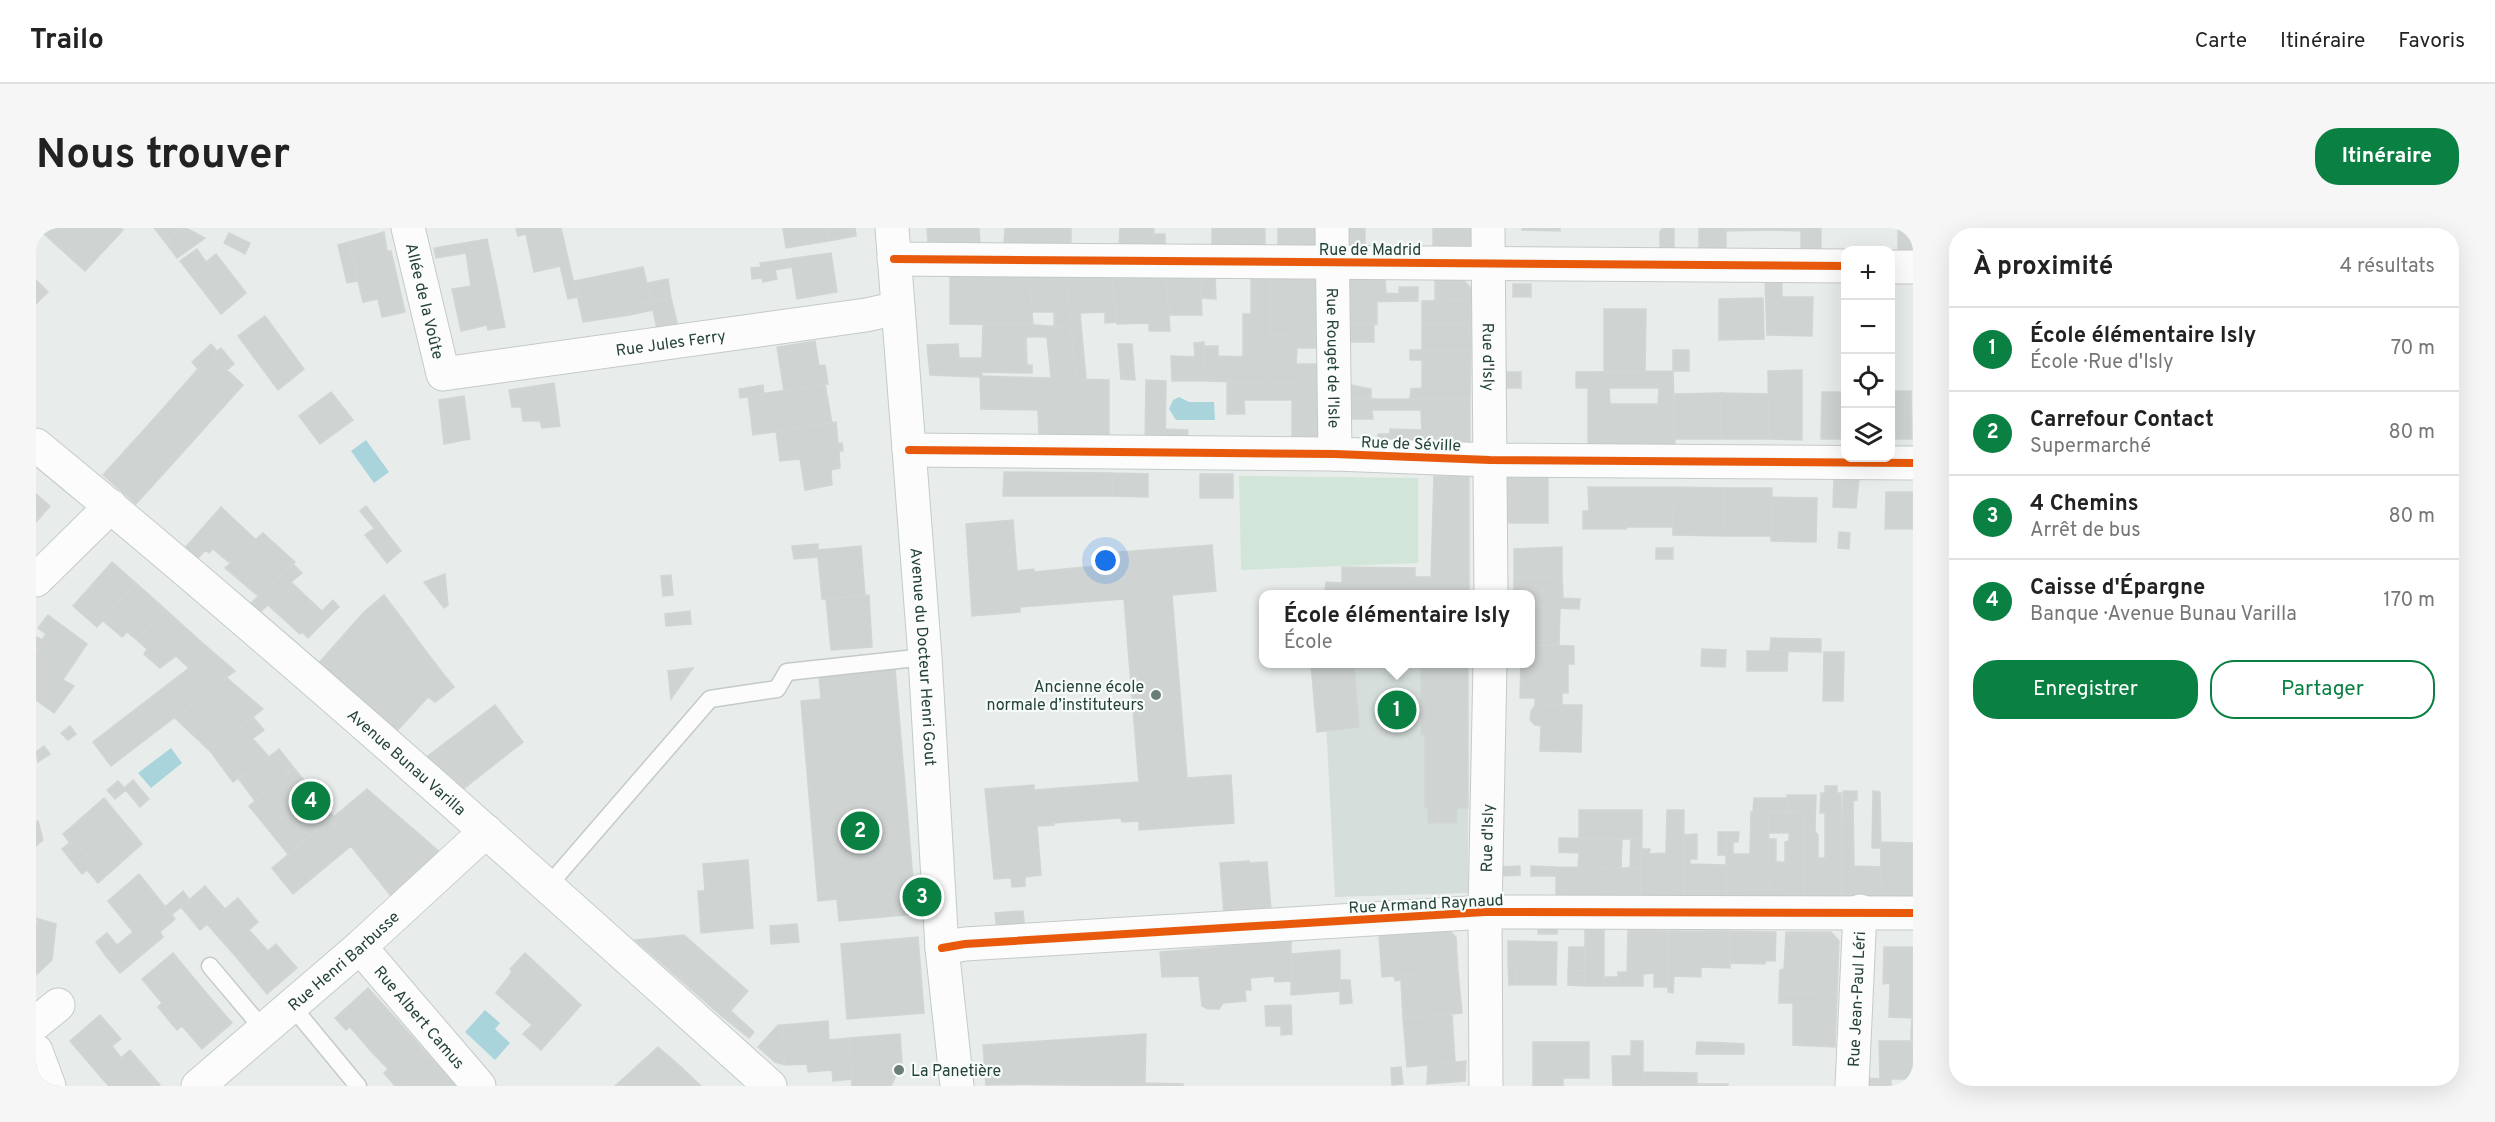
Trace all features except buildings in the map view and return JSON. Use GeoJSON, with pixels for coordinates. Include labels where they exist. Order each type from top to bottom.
{"type":"FeatureCollection","features":[{"type":"Feature","properties":{"kind":"street","name":"Allée de la Voûte"},"geometry":{"type":"LineString","coordinates":[[408,228],[443,374]]}},
{"type":"Feature","properties":{"kind":"street","name":"Rue Rouget de l'Isle"},"geometry":{"type":"LineString","coordinates":[[1332,228],[1335,454]]}},
{"type":"Feature","properties":{"kind":"street","name":"Rue d'Isly"},"geometry":{"type":"LineString","coordinates":[[1488,228],[1491,590]]}},
{"type":"Feature","properties":{"kind":"street","name":"Rue de Madrid"},"geometry":{"type":"LineString","coordinates":[[893,243],[1331,264],[1488,262],[1841,266]]}},
{"type":"Feature","properties":{"kind":"street","name":"Avenue du Docteur Henri Gout"},"geometry":{"type":"LineString","coordinates":[[893,243],[924,657],[942,948],[957,1086]]}},
{"type":"Feature","properties":{"kind":"street"},"geometry":{"type":"LineString","coordinates":[[1895,267],[1913,267]]}},
{"type":"Feature","properties":{"kind":"street","name":"Rue Jules Ferry"},"geometry":{"type":"LineString","coordinates":[[443,374],[866,315],[898,308]]}},
{"type":"Feature","properties":{"kind":"street","name":"Avenue Bunau Varilla"},"geometry":{"type":"LineString","coordinates":[[36,445],[111,506],[486,831],[770,1086]]}},
{"type":"Feature","properties":{"kind":"street","name":"Rue de Séville"},"geometry":{"type":"LineString","coordinates":[[909,450],[1335,454],[1491,460],[1913,463]]}},
{"type":"Feature","properties":{"kind":"street"},"geometry":{"type":"LineString","coordinates":[[36,580],[111,506]]}},
{"type":"Feature","properties":{"kind":"street","name":"Rue d'Isly"},"geometry":{"type":"LineString","coordinates":[[1486,1086],[1485,912],[1490,668]]}},
{"type":"Feature","properties":{"kind":"street","name":"Rue Henri Barbusse"},"geometry":{"type":"LineString","coordinates":[[198,1086],[360,947],[486,831]]}},
{"type":"Feature","properties":{"kind":"street","name":"Rue Armand Raynaud"},"geometry":{"type":"LineString","coordinates":[[942,948],[964,944],[1485,912],[1860,911],[1913,913]]}},
{"type":"Feature","properties":{"kind":"street","name":"Rue Jean-Paul Léri"},"geometry":{"type":"LineString","coordinates":[[1852,1086],[1860,911]]}},
{"type":"Feature","properties":{"kind":"street","name":"Rue Albert Camus"},"geometry":{"type":"LineString","coordinates":[[360,947],[479,1086]]}},
{"type":"Feature","properties":{"kind":"street"},"geometry":{"type":"LineString","coordinates":[[36,1051],[50,1086]]}},
{"type":"Feature","properties":{"kind":"lane"},"geometry":{"type":"LineString","coordinates":[[548,886],[710,699],[777,689],[787,672],[924,657]]}},
{"type":"Feature","properties":{"kind":"lane"},"geometry":{"type":"LineString","coordinates":[[210,966],[263,1029]]}},
{"type":"Feature","properties":{"kind":"lane"},"geometry":{"type":"LineString","coordinates":[[291,1005],[358,1086]]}},
{"type":"Feature","properties":{"kind":"shaded area"},"geometry":{"type":"Polygon","coordinates":[[[1323,668],[1468,668],[1468,893],[1335,897],[1323,668]]]}},
{"type":"Feature","properties":{"kind":"green space"},"geometry":{"type":"Polygon","coordinates":[[[1239,476],[1418,478],[1418,563],[1241,570],[1239,476]]]}},
{"type":"Feature","properties":{"kind":"water"},"geometry":{"type":"Polygon","coordinates":[[[1179,397],[1189,402],[1214,402],[1215,420],[1176,420],[1169,409],[1173,400],[1179,397]]]}},
{"type":"Feature","properties":{"kind":"water"},"geometry":{"type":"Polygon","coordinates":[[[366,440],[389,472],[374,483],[351,451],[366,440]]]}},
{"type":"Feature","properties":{"kind":"water"},"geometry":{"type":"Polygon","coordinates":[[[171,748],[182,763],[151,788],[138,773],[171,748]]]}},
{"type":"Feature","properties":{"kind":"water"},"geometry":{"type":"Polygon","coordinates":[[[485,1010],[500,1023],[495,1029],[510,1043],[495,1060],[465,1032],[485,1010]]]}},
{"type":"Feature","properties":{"kind":"cycle path"},"geometry":{"type":"LineString","coordinates":[[894,259],[1841,266]]}},
{"type":"Feature","properties":{"kind":"cycle path"},"geometry":{"type":"LineString","coordinates":[[909,450],[1335,454],[1490,460],[1913,463]]}},
{"type":"Feature","properties":{"kind":"cycle path"},"geometry":{"type":"LineString","coordinates":[[942,948],[965,944],[1485,912],[1913,913]]}},
{"type":"Feature","properties":{"kind":"place","name":"Ancienne école normale d’instituteurs"},"geometry":{"type":"Point","coordinates":[1156,695]}},
{"type":"Feature","properties":{"kind":"place","name":"École élémentaire Isly"},"geometry":{"type":"Point","coordinates":[1397,710]}},
{"type":"Feature","properties":{"kind":"place","name":"Caisse d'Épargne"},"geometry":{"type":"Point","coordinates":[311,801]}},
{"type":"Feature","properties":{"kind":"place","name":"Carrefour Contact"},"geometry":{"type":"Point","coordinates":[860,831]}},
{"type":"Feature","properties":{"kind":"place","name":"4 Chemins"},"geometry":{"type":"Point","coordinates":[922,897]}},
{"type":"Feature","properties":{"kind":"place","name":"La Panetière"},"geometry":{"type":"Point","coordinates":[899,1070]}}]}
